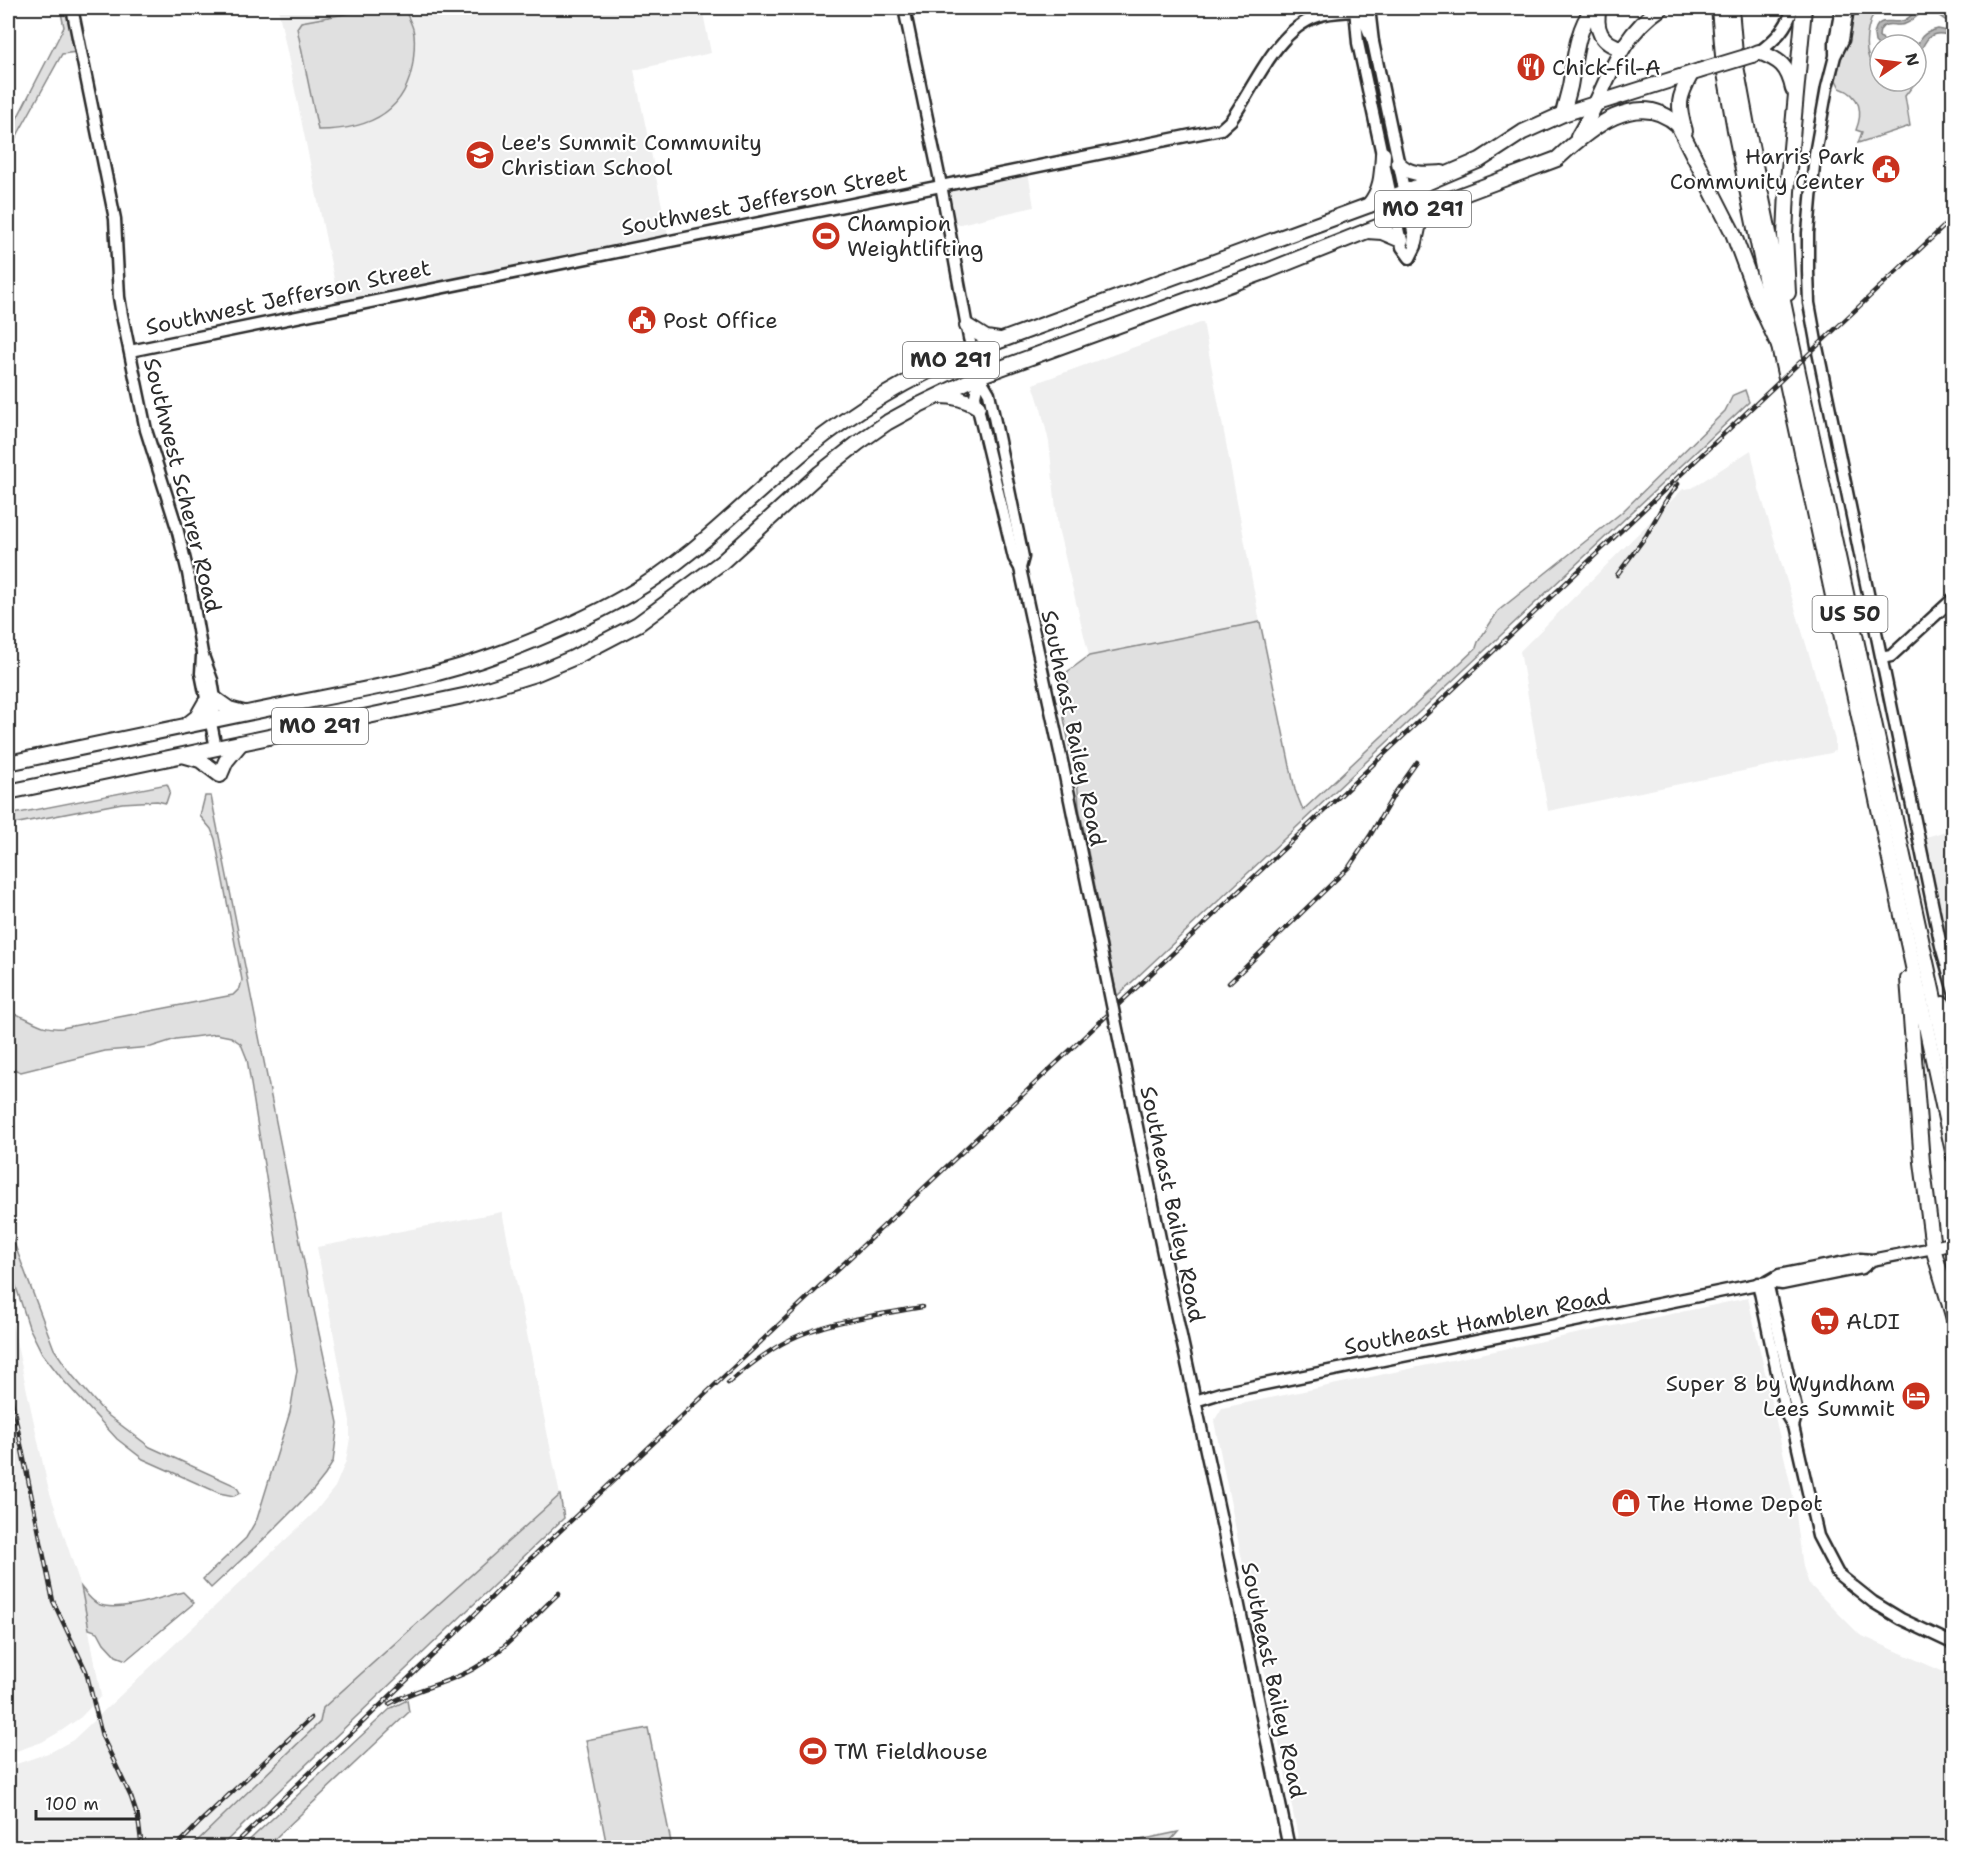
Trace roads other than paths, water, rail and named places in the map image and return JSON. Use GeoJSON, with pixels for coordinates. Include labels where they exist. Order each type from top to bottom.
{"type":"FeatureCollection","features":[{"type":"Feature","properties":{"kind":"highway"},"geometry":{"type":"LineString","coordinates":[[1563,114],[1570,87],[1576,42],[1593,8]]}},
{"type":"Feature","properties":{"kind":"highway"},"geometry":{"type":"LineString","coordinates":[[1599,8],[1600,34],[1608,43],[1622,48]]}},
{"type":"Feature","properties":{"kind":"highway"},"geometry":{"type":"LineString","coordinates":[[1575,141],[1622,48],[1634,30],[1648,16],[1662,8]]}},
{"type":"Feature","properties":{"kind":"highway","name":"US 50"},"geometry":{"type":"LineString","coordinates":[[1719,8],[1724,67],[1733,119],[1910,888],[1953,1091]]}},
{"type":"Feature","properties":{"kind":"highway","name":"US 50"},"geometry":{"type":"LineString","coordinates":[[1731,8],[1736,66],[1785,343],[1893,881],[1953,1156]]}},
{"type":"Feature","properties":{"kind":"highway"},"geometry":{"type":"LineString","coordinates":[[1785,343],[1786,191],[1804,8]]}},
{"type":"Feature","properties":{"kind":"highway"},"geometry":{"type":"LineString","coordinates":[[1755,54],[1777,60],[1789,73],[1795,102]]}},
{"type":"Feature","properties":{"kind":"highway","name":"MO 291"},"geometry":{"type":"LineString","coordinates":[[8,763],[395,682],[500,654],[551,633],[615,602],[686,556],[834,428],[906,382],[938,365],[1453,172],[1480,160],[1523,132],[1563,114],[1755,54]]}},
{"type":"Feature","properties":{"kind":"highway","name":"MO 291"},"geometry":{"type":"LineString","coordinates":[[1689,145],[1679,112],[1679,101],[1680,94],[1695,73]]}},
{"type":"Feature","properties":{"kind":"highway","name":"MO 291"},"geometry":{"type":"LineString","coordinates":[[8,792],[435,702],[535,674],[601,644],[638,624],[722,562],[820,473],[858,443],[888,422],[935,397],[979,376],[1267,271],[1409,214],[1557,159],[1575,141],[1621,113],[1639,110],[1665,114],[1678,125],[1733,233],[1759,303],[1785,343]]}},
{"type":"Feature","properties":{"kind":"highway"},"geometry":{"type":"LineString","coordinates":[[1369,205],[1380,185],[1383,154]]}},
{"type":"Feature","properties":{"kind":"highway"},"geometry":{"type":"LineString","coordinates":[[1398,163],[1404,170],[1415,173],[1453,172]]}},
{"type":"Feature","properties":{"kind":"highway"},"geometry":{"type":"LineString","coordinates":[[1365,231],[1382,232],[1408,241],[1409,214]]}},
{"type":"Feature","properties":{"kind":"highway"},"geometry":{"type":"LineString","coordinates":[[967,326],[986,338],[1001,340]]}},
{"type":"Feature","properties":{"kind":"highway"},"geometry":{"type":"LineString","coordinates":[[935,397],[956,397],[978,407]]}},
{"type":"Feature","properties":{"kind":"highway"},"geometry":{"type":"LineString","coordinates":[[184,726],[197,717],[210,701],[246,713]]}},
{"type":"Feature","properties":{"kind":"highway"},"geometry":{"type":"LineString","coordinates":[[184,755],[200,760],[220,775],[230,756],[242,743]]}},
{"type":"Feature","properties":{"kind":"highway"},"geometry":{"type":"LineString","coordinates":[[1893,881],[1890,888],[1908,979],[1922,1162],[1933,1248],[1953,1319]]}},
{"type":"Feature","properties":{"kind":"highway"},"geometry":{"type":"LineString","coordinates":[[1910,888],[1916,894],[1932,968],[1953,1036]]}},
{"type":"Feature","properties":{"kind":"main road"},"geometry":{"type":"LineString","coordinates":[[1933,1248],[1953,1243]]}},
{"type":"Feature","properties":{"kind":"street","name":"Southwest Scherer Road"},"geometry":{"type":"LineString","coordinates":[[72,8],[115,219],[119,297],[146,430],[177,528],[188,573],[202,653],[201,673],[210,701],[216,748]]}},
{"type":"Feature","properties":{"kind":"street","name":"Southeast Bailey Road"},"geometry":{"type":"LineString","coordinates":[[904,8],[941,185],[972,351],[979,376],[989,393],[992,404],[1023,557],[1020,568]]}},
{"type":"Feature","properties":{"kind":"street"},"geometry":{"type":"LineString","coordinates":[[1755,54],[1772,42],[1782,31],[1793,8]]}},
{"type":"Feature","properties":{"kind":"street"},"geometry":{"type":"LineString","coordinates":[[1841,8],[1835,41],[1835,56],[1815,154],[1808,233],[1809,303],[1941,946],[1953,992]]}},
{"type":"Feature","properties":{"kind":"street"},"geometry":{"type":"LineString","coordinates":[[1835,56],[1843,40],[1848,8]]}},
{"type":"Feature","properties":{"kind":"street","name":"Southwest Jefferson Street"},"geometry":{"type":"LineString","coordinates":[[130,351],[1221,129],[1231,120],[1278,47],[1296,27],[1317,16],[1358,9]]}},
{"type":"Feature","properties":{"kind":"street"},"geometry":{"type":"LineString","coordinates":[[1358,9],[1366,15],[1370,13],[1373,42],[1398,163],[1398,194]]}},
{"type":"Feature","properties":{"kind":"street"},"geometry":{"type":"LineString","coordinates":[[1358,9],[1373,42]]}},
{"type":"Feature","properties":{"kind":"street"},"geometry":{"type":"LineString","coordinates":[[1358,9],[1358,43],[1383,154],[1398,194],[1409,214],[1408,241]]}},
{"type":"Feature","properties":{"kind":"street","name":"Southeast Bailey Road"},"geometry":{"type":"LineString","coordinates":[[979,376],[975,396],[1014,558],[1020,568],[1063,766],[1289,1848]]}},
{"type":"Feature","properties":{"kind":"street"},"geometry":{"type":"LineString","coordinates":[[1882,658],[1892,656],[1953,598]]}},
{"type":"Feature","properties":{"kind":"street","name":"Southeast Hamblen Road"},"geometry":{"type":"LineString","coordinates":[[1195,1401],[1221,1393],[1454,1344],[1762,1283],[1779,1275],[1933,1248]]}},
{"type":"Feature","properties":{"kind":"street"},"geometry":{"type":"LineString","coordinates":[[1762,1283],[1797,1413],[1793,1426],[1818,1536],[1838,1574],[1873,1602],[1901,1619],[1953,1644]]}},
{"type":"Feature","properties":{"kind":"railway"},"geometry":{"type":"LineString","coordinates":[[231,1848],[526,1563],[1954,217]]}},
{"type":"Feature","properties":{"kind":"railway"},"geometry":{"type":"LineString","coordinates":[[1617,575],[1646,536],[1678,484]]}},
{"type":"Feature","properties":{"kind":"railway"},"geometry":{"type":"LineString","coordinates":[[1229,983],[1349,867],[1417,762]]}},
{"type":"Feature","properties":{"kind":"railway"},"geometry":{"type":"LineString","coordinates":[[728,1383],[771,1350],[800,1335],[844,1321],[922,1307]]}},
{"type":"Feature","properties":{"kind":"railway"},"geometry":{"type":"LineString","coordinates":[[11,1396],[53,1601],[86,1671],[102,1736],[131,1797],[138,1818],[142,1848]]}},
{"type":"Feature","properties":{"kind":"railway"},"geometry":{"type":"LineString","coordinates":[[389,1704],[454,1678],[486,1661],[508,1643],[559,1593]]}},
{"type":"Feature","properties":{"kind":"railway"},"geometry":{"type":"LineString","coordinates":[[175,1848],[311,1718]]}},
{"type":"Feature","properties":{"kind":"place","name":"Chick-fil-A"},"geometry":{"type":"Point","coordinates":[1531,67]}},
{"type":"Feature","properties":{"kind":"place","name":"Lee's Summit Community Christian School"},"geometry":{"type":"Point","coordinates":[480,155]}},
{"type":"Feature","properties":{"kind":"place","name":"Harris Park Community Center"},"geometry":{"type":"Point","coordinates":[1886,169]}},
{"type":"Feature","properties":{"kind":"place","name":"Champion Weightlifting"},"geometry":{"type":"Point","coordinates":[826,236]}},
{"type":"Feature","properties":{"kind":"place","name":"Post Office"},"geometry":{"type":"Point","coordinates":[642,320]}},
{"type":"Feature","properties":{"kind":"place","name":"ALDI"},"geometry":{"type":"Point","coordinates":[1825,1321]}},
{"type":"Feature","properties":{"kind":"place","name":"Super 8 by Wyndham Lees Summit"},"geometry":{"type":"Point","coordinates":[1916,1396]}},
{"type":"Feature","properties":{"kind":"place","name":"The Home Depot"},"geometry":{"type":"Point","coordinates":[1626,1503]}},
{"type":"Feature","properties":{"kind":"place","name":"TM Fieldhouse"},"geometry":{"type":"Point","coordinates":[813,1751]}}]}
